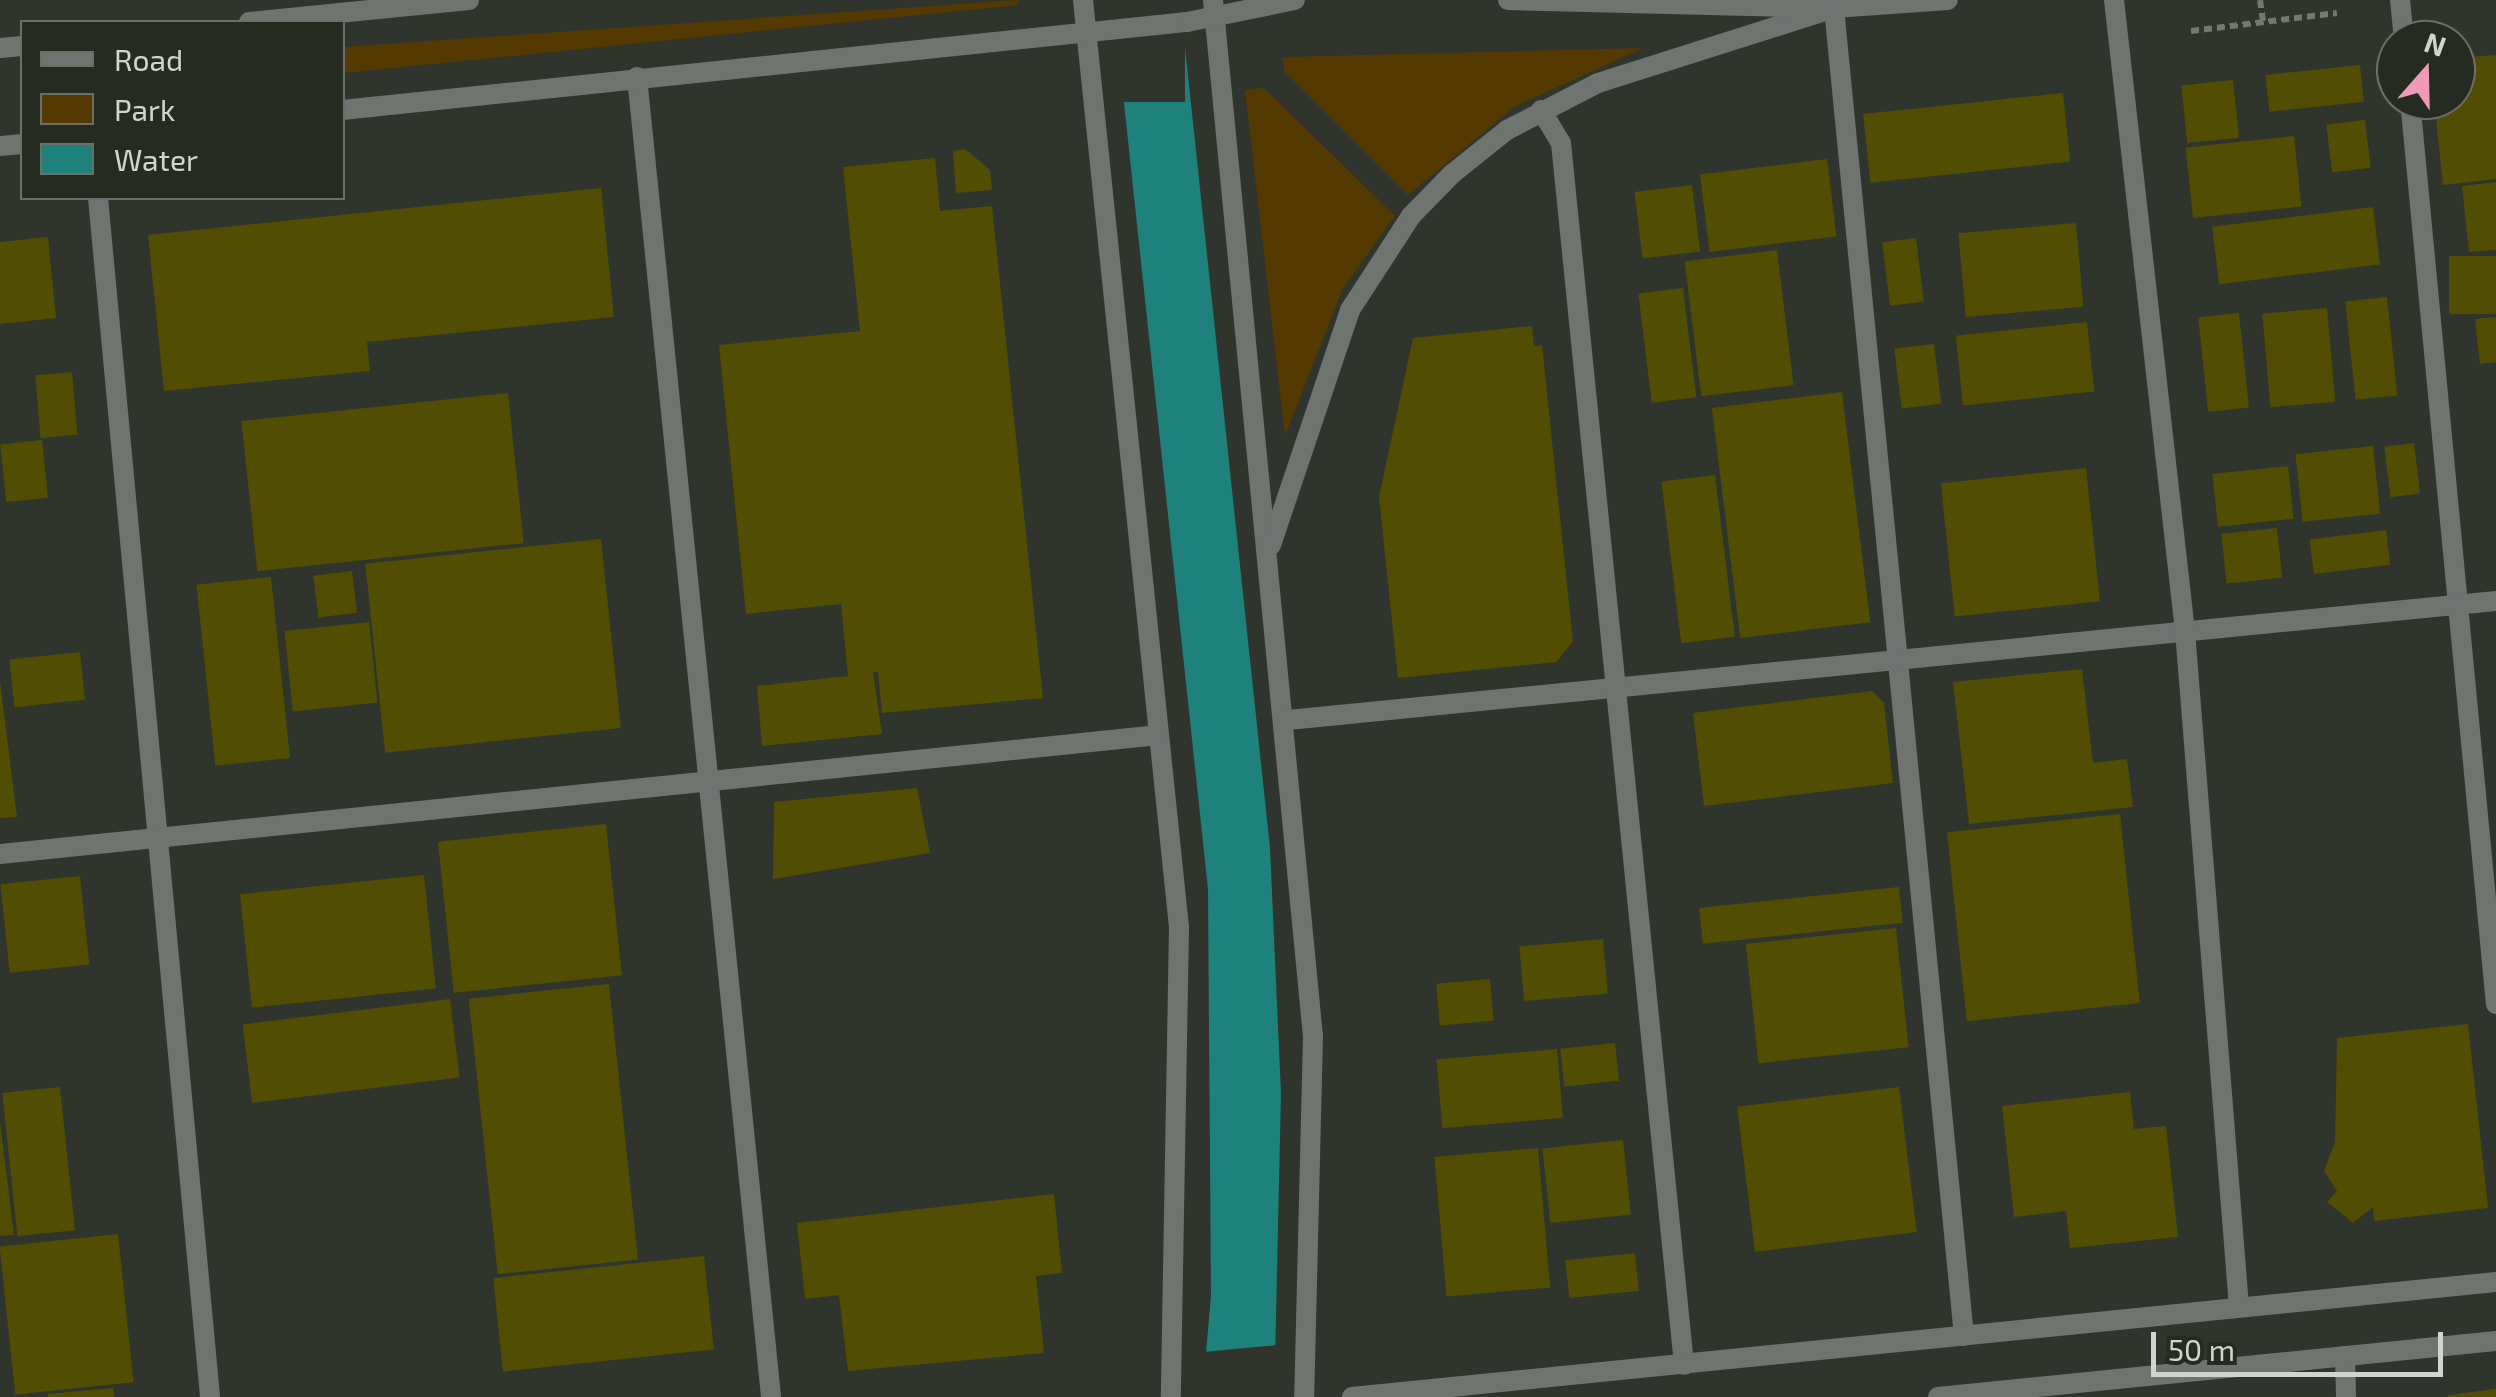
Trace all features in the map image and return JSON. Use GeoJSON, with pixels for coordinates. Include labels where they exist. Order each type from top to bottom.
{"type":"FeatureCollection","features":[{"type":"Feature","properties":{"kind":"street"},"geometry":{"type":"LineString","coordinates":[[269,20],[469,0]]}},
{"type":"Feature","properties":{"kind":"street"},"geometry":{"type":"LineString","coordinates":[[1083,0],[1159,735],[1182,1057],[1171,1397]]}},
{"type":"Feature","properties":{"kind":"street"},"geometry":{"type":"LineString","coordinates":[[345,110],[1187,22],[1214,7],[1295,0]]}},
{"type":"Feature","properties":{"kind":"street"},"geometry":{"type":"LineString","coordinates":[[1508,0],[1834,8],[1948,0]]}},
{"type":"Feature","properties":{"kind":"street"},"geometry":{"type":"LineString","coordinates":[[2114,0],[2184,631],[2239,1307]]}},
{"type":"Feature","properties":{"kind":"street"},"geometry":{"type":"LineString","coordinates":[[1214,7],[1272,545],[1313,1036],[1304,1397]]}},
{"type":"Feature","properties":{"kind":"street"},"geometry":{"type":"LineString","coordinates":[[1272,545],[1318,387],[1378,260],[1452,174],[1541,110],[1598,83],[1834,8]]}},
{"type":"Feature","properties":{"kind":"street"},"geometry":{"type":"LineString","coordinates":[[1834,8],[1904,660],[1964,1336]]}},
{"type":"Feature","properties":{"kind":"street"},"geometry":{"type":"LineString","coordinates":[[637,77],[771,1397]]}},
{"type":"Feature","properties":{"kind":"street"},"geometry":{"type":"LineString","coordinates":[[1541,110],[1561,143],[1684,1365]]}},
{"type":"Feature","properties":{"kind":"street"},"geometry":{"type":"LineString","coordinates":[[2412,120],[2464,604],[2496,1004]]}},
{"type":"Feature","properties":{"kind":"street"},"geometry":{"type":"LineString","coordinates":[[98,200],[210,1397]]}},
{"type":"Feature","properties":{"kind":"street"},"geometry":{"type":"LineString","coordinates":[[1288,720],[2496,600]]}},
{"type":"Feature","properties":{"kind":"street"},"geometry":{"type":"LineString","coordinates":[[0,854],[1159,735]]}},
{"type":"Feature","properties":{"kind":"street"},"geometry":{"type":"LineString","coordinates":[[1352,1397],[2496,1282]]}},
{"type":"Feature","properties":{"kind":"street"},"geometry":{"type":"LineString","coordinates":[[1938,1397],[2496,1341]]}},
{"type":"Feature","properties":{"kind":"street"},"geometry":{"type":"LineString","coordinates":[[2345,1356],[2346,1397]]}},
{"type":"Feature","properties":{"kind":"path"},"geometry":{"type":"LineString","coordinates":[[2260,0],[2262,22]]}},
{"type":"Feature","properties":{"kind":"path"},"geometry":{"type":"LineString","coordinates":[[2191,30],[2337,13]]}},
{"type":"Feature","properties":{"kind":"green space"},"geometry":{"type":"Polygon","coordinates":[[[1018,0],[1018,5],[345,73],[345,47],[1018,0]]]}},
{"type":"Feature","properties":{"kind":"green space"},"geometry":{"type":"Polygon","coordinates":[[[1643,48],[1514,107],[1408,195],[1284,71],[1282,57],[1643,48]]]}},
{"type":"Feature","properties":{"kind":"green space"},"geometry":{"type":"Polygon","coordinates":[[[1264,88],[1395,216],[1343,288],[1285,436],[1245,90],[1264,88]]]}},
{"type":"Feature","properties":{"kind":"water"},"geometry":{"type":"Polygon","coordinates":[[[1113,0],[1180,0],[1270,848],[1281,1093],[1275,1362],[1202,1397],[1211,1296],[1208,889],[1113,0]]]}},
{"type":"Feature","properties":{"kind":"pier"},"geometry":{"type":"Polygon","coordinates":[[[1111,0],[1185,0],[1185,102],[1111,102],[1111,0]]]}},
{"type":"Feature","properties":{"kind":"pier"},"geometry":{"type":"Polygon","coordinates":[[[1278,1345],[1273,1397],[1199,1397],[1203,1352],[1278,1345]]]}},
{"type":"Feature","properties":{"kind":"building"},"geometry":{"type":"Polygon","coordinates":[[[2496,55],[2496,179],[2443,185],[2436,120],[2476,120],[2476,56],[2496,55]]]}},
{"type":"Feature","properties":{"kind":"building"},"geometry":{"type":"Polygon","coordinates":[[[2360,65],[2364,102],[2269,112],[2266,75],[2360,65]]]}},
{"type":"Feature","properties":{"kind":"building"},"geometry":{"type":"Polygon","coordinates":[[[2233,80],[2239,138],[2187,143],[2181,85],[2233,80]]]}},
{"type":"Feature","properties":{"kind":"building"},"geometry":{"type":"Polygon","coordinates":[[[2063,93],[2070,162],[1870,183],[1863,114],[2063,93]]]}},
{"type":"Feature","properties":{"kind":"building"},"geometry":{"type":"Polygon","coordinates":[[[2365,120],[2371,168],[2332,172],[2326,125],[2365,120]]]}},
{"type":"Feature","properties":{"kind":"building"},"geometry":{"type":"Polygon","coordinates":[[[2294,136],[2301,207],[2193,218],[2186,147],[2294,136]]]}},
{"type":"Feature","properties":{"kind":"building"},"geometry":{"type":"Polygon","coordinates":[[[965,149],[990,170],[992,190],[956,193],[953,151],[965,149]]]}},
{"type":"Feature","properties":{"kind":"building"},"geometry":{"type":"Polygon","coordinates":[[[935,158],[940,211],[992,206],[1043,698],[882,713],[878,672],[873,672],[882,734],[762,746],[757,686],[848,676],[841,604],[746,614],[719,345],[860,331],[843,167],[935,158]]]}},
{"type":"Feature","properties":{"kind":"building"},"geometry":{"type":"Polygon","coordinates":[[[1827,159],[1837,236],[1709,252],[1700,175],[1827,159]]]}},
{"type":"Feature","properties":{"kind":"building"},"geometry":{"type":"Polygon","coordinates":[[[2496,182],[2496,250],[2469,252],[2462,186],[2496,182]]]}},
{"type":"Feature","properties":{"kind":"building"},"geometry":{"type":"Polygon","coordinates":[[[1692,185],[1700,252],[1643,259],[1634,192],[1692,185]]]}},
{"type":"Feature","properties":{"kind":"building"},"geometry":{"type":"Polygon","coordinates":[[[601,188],[614,317],[367,342],[370,371],[164,391],[148,235],[601,188]]]}},
{"type":"Feature","properties":{"kind":"building"},"geometry":{"type":"Polygon","coordinates":[[[2373,207],[2380,265],[2219,284],[2212,227],[2373,207]]]}},
{"type":"Feature","properties":{"kind":"building"},"geometry":{"type":"Polygon","coordinates":[[[2076,223],[2083,307],[1966,317],[1958,233],[2076,223]]]}},
{"type":"Feature","properties":{"kind":"building"},"geometry":{"type":"Polygon","coordinates":[[[48,237],[56,318],[0,324],[0,242],[48,237]]]}},
{"type":"Feature","properties":{"kind":"building"},"geometry":{"type":"Polygon","coordinates":[[[1916,238],[1924,302],[1890,306],[1882,242],[1916,238]]]}},
{"type":"Feature","properties":{"kind":"building"},"geometry":{"type":"Polygon","coordinates":[[[1777,250],[1794,385],[1701,396],[1685,261],[1777,250]]]}},
{"type":"Feature","properties":{"kind":"building"},"geometry":{"type":"Polygon","coordinates":[[[2449,256],[2496,256],[2496,314],[2449,314],[2449,256]]]}},
{"type":"Feature","properties":{"kind":"building"},"geometry":{"type":"Polygon","coordinates":[[[1683,288],[1696,397],[1652,403],[1638,293],[1683,288]]]}},
{"type":"Feature","properties":{"kind":"building"},"geometry":{"type":"Polygon","coordinates":[[[2387,297],[2397,395],[2356,400],[2345,301],[2387,297]]]}},
{"type":"Feature","properties":{"kind":"building"},"geometry":{"type":"Polygon","coordinates":[[[2327,308],[2335,402],[2270,407],[2262,314],[2327,308]]]}},
{"type":"Feature","properties":{"kind":"building"},"geometry":{"type":"Polygon","coordinates":[[[2239,313],[2249,407],[2208,412],[2198,317],[2239,313]]]}},
{"type":"Feature","properties":{"kind":"building"},"geometry":{"type":"Polygon","coordinates":[[[2496,317],[2496,362],[2480,364],[2475,319],[2496,317]]]}},
{"type":"Feature","properties":{"kind":"building"},"geometry":{"type":"Polygon","coordinates":[[[2087,322],[2094,392],[1963,405],[1956,336],[2087,322]]]}},
{"type":"Feature","properties":{"kind":"building"},"geometry":{"type":"Polygon","coordinates":[[[1532,326],[1534,346],[1542,345],[1573,642],[1556,662],[1398,678],[1379,497],[1413,338],[1532,326]]]}},
{"type":"Feature","properties":{"kind":"building"},"geometry":{"type":"Polygon","coordinates":[[[1934,344],[1941,404],[1902,408],[1894,349],[1934,344]]]}},
{"type":"Feature","properties":{"kind":"building"},"geometry":{"type":"Polygon","coordinates":[[[72,372],[77,435],[41,438],[35,375],[72,372]]]}},
{"type":"Feature","properties":{"kind":"building"},"geometry":{"type":"Polygon","coordinates":[[[1842,392],[1870,622],[1740,638],[1712,408],[1842,392]]]}},
{"type":"Feature","properties":{"kind":"building"},"geometry":{"type":"Polygon","coordinates":[[[508,393],[524,543],[257,571],[241,421],[508,393]]]}},
{"type":"Feature","properties":{"kind":"building"},"geometry":{"type":"Polygon","coordinates":[[[42,440],[48,498],[6,502],[0,444],[42,440]]]}},
{"type":"Feature","properties":{"kind":"building"},"geometry":{"type":"Polygon","coordinates":[[[2414,443],[2420,494],[2390,497],[2384,447],[2414,443]]]}},
{"type":"Feature","properties":{"kind":"building"},"geometry":{"type":"Polygon","coordinates":[[[2373,446],[2380,514],[2303,522],[2295,454],[2373,446]]]}},
{"type":"Feature","properties":{"kind":"building"},"geometry":{"type":"Polygon","coordinates":[[[2288,466],[2294,519],[2218,527],[2212,474],[2288,466]]]}},
{"type":"Feature","properties":{"kind":"building"},"geometry":{"type":"Polygon","coordinates":[[[2086,468],[2100,601],[1955,617],[1941,483],[2086,468]]]}},
{"type":"Feature","properties":{"kind":"building"},"geometry":{"type":"Polygon","coordinates":[[[1715,475],[1735,637],[1681,643],[1661,482],[1715,475]]]}},
{"type":"Feature","properties":{"kind":"building"},"geometry":{"type":"Polygon","coordinates":[[[2277,528],[2282,578],[2227,584],[2221,534],[2277,528]]]}},
{"type":"Feature","properties":{"kind":"building"},"geometry":{"type":"Polygon","coordinates":[[[2386,530],[2390,565],[2314,574],[2310,539],[2386,530]]]}},
{"type":"Feature","properties":{"kind":"building"},"geometry":{"type":"Polygon","coordinates":[[[601,539],[621,728],[385,753],[365,564],[601,539]]]}},
{"type":"Feature","properties":{"kind":"building"},"geometry":{"type":"Polygon","coordinates":[[[352,571],[357,613],[318,617],[313,576],[352,571]]]}},
{"type":"Feature","properties":{"kind":"building"},"geometry":{"type":"Polygon","coordinates":[[[271,577],[290,758],[215,766],[196,585],[271,577]]]}},
{"type":"Feature","properties":{"kind":"building"},"geometry":{"type":"Polygon","coordinates":[[[369,622],[377,703],[293,711],[284,631],[369,622]]]}},
{"type":"Feature","properties":{"kind":"building"},"geometry":{"type":"Polygon","coordinates":[[[80,652],[85,700],[14,707],[9,659],[80,652]]]}},
{"type":"Feature","properties":{"kind":"building"},"geometry":{"type":"Polygon","coordinates":[[[2082,669],[2093,763],[2127,759],[2133,807],[1969,824],[1953,682],[2082,669]]]}},
{"type":"Feature","properties":{"kind":"building"},"geometry":{"type":"Polygon","coordinates":[[[0,681],[17,817],[0,818],[0,681]]]}},
{"type":"Feature","properties":{"kind":"building"},"geometry":{"type":"Polygon","coordinates":[[[1872,691],[1884,703],[1893,783],[1704,806],[1693,713],[1872,691]]]}},
{"type":"Feature","properties":{"kind":"building"},"geometry":{"type":"Polygon","coordinates":[[[917,788],[930,853],[773,879],[774,802],[917,788]]]}},
{"type":"Feature","properties":{"kind":"building"},"geometry":{"type":"Polygon","coordinates":[[[2120,814],[2140,1003],[1967,1021],[1947,832],[2120,814]]]}},
{"type":"Feature","properties":{"kind":"building"},"geometry":{"type":"Polygon","coordinates":[[[606,824],[622,975],[454,993],[438,842],[606,824]]]}},
{"type":"Feature","properties":{"kind":"building"},"geometry":{"type":"Polygon","coordinates":[[[424,875],[436,988],[252,1008],[240,894],[424,875]]]}},
{"type":"Feature","properties":{"kind":"building"},"geometry":{"type":"Polygon","coordinates":[[[80,876],[89,965],[10,973],[0,884],[80,876]]]}},
{"type":"Feature","properties":{"kind":"building"},"geometry":{"type":"Polygon","coordinates":[[[1899,887],[1903,923],[1703,944],[1699,908],[1899,887]]]}},
{"type":"Feature","properties":{"kind":"building"},"geometry":{"type":"Polygon","coordinates":[[[1896,928],[1909,1047],[1758,1063],[1746,944],[1896,928]]]}},
{"type":"Feature","properties":{"kind":"building"},"geometry":{"type":"Polygon","coordinates":[[[1603,939],[1608,994],[1524,1001],[1519,946],[1603,939]]]}},
{"type":"Feature","properties":{"kind":"building"},"geometry":{"type":"Polygon","coordinates":[[[1490,979],[1494,1021],[1440,1026],[1436,984],[1490,979]]]}},
{"type":"Feature","properties":{"kind":"building"},"geometry":{"type":"Polygon","coordinates":[[[609,984],[638,1259],[498,1274],[469,999],[609,984]]]}},
{"type":"Feature","properties":{"kind":"building"},"geometry":{"type":"Polygon","coordinates":[[[450,999],[460,1077],[252,1103],[243,1024],[450,999]]]}},
{"type":"Feature","properties":{"kind":"building"},"geometry":{"type":"Polygon","coordinates":[[[2468,1024],[2488,1208],[2374,1221],[2373,1207],[2353,1223],[2327,1202],[2337,1191],[2324,1171],[2335,1142],[2337,1038],[2468,1024]]]}},
{"type":"Feature","properties":{"kind":"building"},"geometry":{"type":"Polygon","coordinates":[[[1615,1043],[1619,1081],[1564,1087],[1560,1049],[1615,1043]]]}},
{"type":"Feature","properties":{"kind":"building"},"geometry":{"type":"Polygon","coordinates":[[[1557,1049],[1563,1118],[1442,1128],[1436,1060],[1557,1049]]]}},
{"type":"Feature","properties":{"kind":"building"},"geometry":{"type":"Polygon","coordinates":[[[60,1087],[75,1230],[17,1236],[2,1093],[60,1087]]]}},
{"type":"Feature","properties":{"kind":"building"},"geometry":{"type":"Polygon","coordinates":[[[1899,1087],[1917,1232],[1755,1252],[1737,1107],[1899,1087]]]}},
{"type":"Feature","properties":{"kind":"building"},"geometry":{"type":"Polygon","coordinates":[[[2130,1092],[2134,1129],[2166,1126],[2178,1237],[2070,1248],[2066,1211],[2014,1217],[2002,1106],[2130,1092]]]}},
{"type":"Feature","properties":{"kind":"building"},"geometry":{"type":"Polygon","coordinates":[[[0,1122],[14,1235],[0,1236],[0,1122]]]}},
{"type":"Feature","properties":{"kind":"building"},"geometry":{"type":"Polygon","coordinates":[[[1623,1140],[1631,1215],[1550,1223],[1542,1148],[1623,1140]]]}},
{"type":"Feature","properties":{"kind":"building"},"geometry":{"type":"Polygon","coordinates":[[[1538,1148],[1550,1287],[1447,1297],[1434,1157],[1538,1148]]]}},
{"type":"Feature","properties":{"kind":"building"},"geometry":{"type":"Polygon","coordinates":[[[1054,1194],[1062,1273],[1036,1276],[1044,1353],[848,1371],[839,1295],[805,1299],[797,1223],[1054,1194]]]}},
{"type":"Feature","properties":{"kind":"building"},"geometry":{"type":"Polygon","coordinates":[[[118,1234],[134,1382],[15,1395],[0,1246],[118,1234]]]}},
{"type":"Feature","properties":{"kind":"building"},"geometry":{"type":"Polygon","coordinates":[[[1635,1253],[1639,1291],[1569,1298],[1565,1260],[1635,1253]]]}},
{"type":"Feature","properties":{"kind":"building"},"geometry":{"type":"Polygon","coordinates":[[[704,1256],[714,1349],[503,1372],[493,1278],[704,1256]]]}},
{"type":"Feature","properties":{"kind":"building"},"geometry":{"type":"Polygon","coordinates":[[[113,1388],[114,1397],[48,1397],[48,1394],[113,1388]]]}},
{"type":"Feature","properties":{"kind":"building"},"geometry":{"type":"Polygon","coordinates":[[[2496,1389],[2496,1397],[2448,1397],[2448,1395],[2496,1389]]]}}]}
